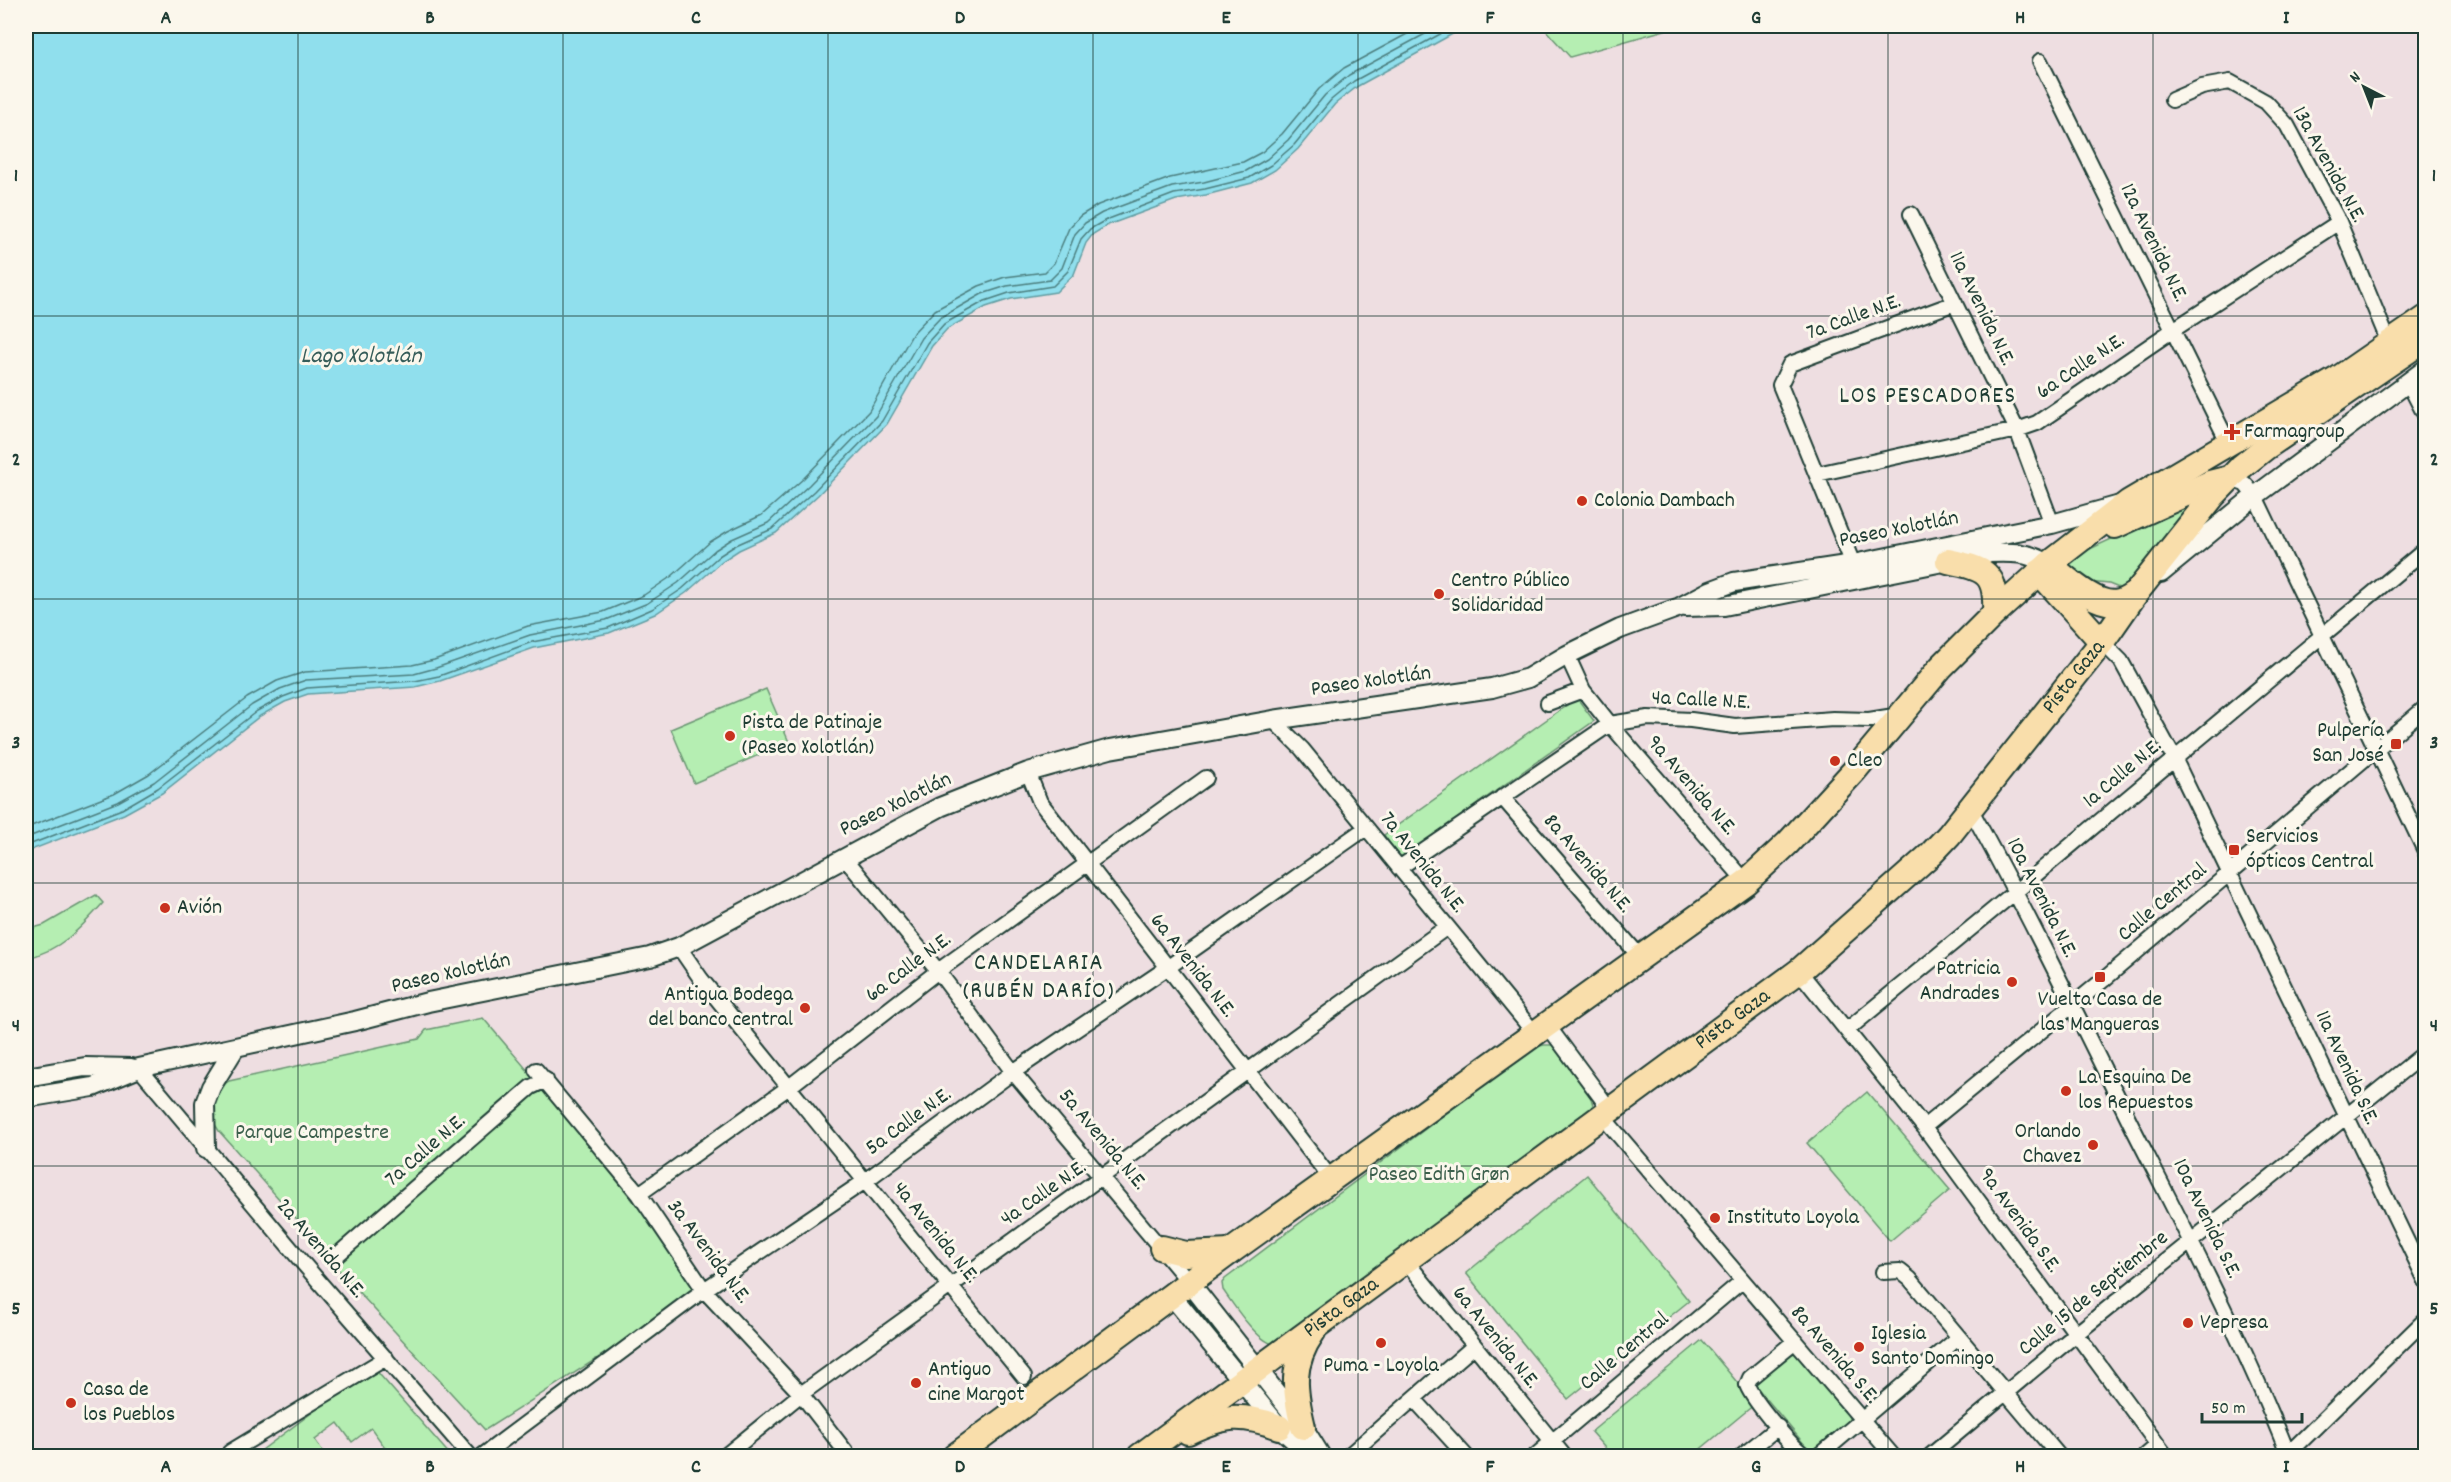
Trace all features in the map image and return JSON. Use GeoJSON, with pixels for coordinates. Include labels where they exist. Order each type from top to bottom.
{"type":"FeatureCollection","features":[{"type":"Feature","properties":{"kind":"highway"},"geometry":{"type":"LineString","coordinates":[[955,1456],[1230,1252],[1542,1031],[1746,882],[1788,843],[1854,771],[1941,668],[1995,613],[2069,547],[2130,502],[2390,345],[2426,318]]}},
{"type":"Feature","properties":{"kind":"highway","name":"Pista Gaza"},"geometry":{"type":"LineString","coordinates":[[1141,1455],[1799,971],[1931,854],[1971,810],[2213,496],[2265,448],[2426,339]]}},
{"type":"Feature","properties":{"kind":"highway"},"geometry":{"type":"LineString","coordinates":[[2069,547],[2210,483],[2222,478],[2230,479]]}},
{"type":"Feature","properties":{"kind":"highway"},"geometry":{"type":"LineString","coordinates":[[1948,561],[1972,566],[1991,579],[1996,591],[1995,613]]}},
{"type":"Feature","properties":{"kind":"highway"},"geometry":{"type":"LineString","coordinates":[[2044,568],[2091,596],[2109,603],[2121,602],[2136,593]]}},
{"type":"Feature","properties":{"kind":"highway"},"geometry":{"type":"LineString","coordinates":[[2044,568],[2102,642]]}},
{"type":"Feature","properties":{"kind":"highway"},"geometry":{"type":"LineString","coordinates":[[1162,1248],[1186,1254],[1230,1252]]}},
{"type":"Feature","properties":{"kind":"highway"},"geometry":{"type":"LineString","coordinates":[[1303,1427],[1296,1389],[1296,1371],[1302,1350],[1321,1323]]}},
{"type":"Feature","properties":{"kind":"highway"},"geometry":{"type":"LineString","coordinates":[[1141,1455],[1209,1422],[1226,1417],[1246,1418],[1279,1428]]}},
{"type":"Feature","properties":{"kind":"street","name":"12a Avenida N.E."},"geometry":{"type":"LineString","coordinates":[[2040,61],[2229,444]]}},
{"type":"Feature","properties":{"kind":"street","name":"13a Avenida N.E."},"geometry":{"type":"LineString","coordinates":[[2172,100],[2202,87],[2230,82],[2266,102],[2287,125],[2339,222],[2390,345]]}},
{"type":"Feature","properties":{"kind":"street","name":"11a Avenida N.E."},"geometry":{"type":"LineString","coordinates":[[1911,214],[2017,430],[2052,524]]}},
{"type":"Feature","properties":{"kind":"street","name":"6a Calle N.E."},"geometry":{"type":"LineString","coordinates":[[1817,474],[2017,430],[2037,423],[2173,330],[2339,222]]}},
{"type":"Feature","properties":{"kind":"street","name":"7a Calle N.E."},"geometry":{"type":"LineString","coordinates":[[1817,474],[1780,385],[1790,364],[1955,303]]}},
{"type":"Feature","properties":{"kind":"street"},"geometry":{"type":"LineString","coordinates":[[2136,593],[2255,496],[2426,369]]}},
{"type":"Feature","properties":{"kind":"street"},"geometry":{"type":"LineString","coordinates":[[2408,382],[2426,417]]}},
{"type":"Feature","properties":{"kind":"street"},"geometry":{"type":"LineString","coordinates":[[1817,474],[1853,564]]}},
{"type":"Feature","properties":{"kind":"street"},"geometry":{"type":"LineString","coordinates":[[2230,479],[2245,484],[2255,496],[2426,853]]}},
{"type":"Feature","properties":{"kind":"street","name":"Paseo Xolotlán"},"geometry":{"type":"LineString","coordinates":[[26,1098],[93,1087],[139,1068],[355,1021],[428,1002],[650,957],[679,947],[940,807],[1028,772],[1110,749],[1273,720],[1492,688],[1528,678],[1566,655],[1620,629],[1680,607],[1710,591],[1734,582],[1853,564],[2052,524],[2130,502]]}},
{"type":"Feature","properties":{"kind":"street","name":"1a Calle N.E."},"geometry":{"type":"LineString","coordinates":[[1846,1030],[2016,892],[2426,549]]}},
{"type":"Feature","properties":{"kind":"street","name":"Paseo Xolotlán"},"geometry":{"type":"LineString","coordinates":[[1680,607],[1724,606],[1988,554],[2011,552],[2031,554],[2044,568]]}},
{"type":"Feature","properties":{"kind":"street"},"geometry":{"type":"LineString","coordinates":[[2102,642],[2121,661],[2174,758],[2230,873]]}},
{"type":"Feature","properties":{"kind":"street","name":"9a Avenida N.E."},"geometry":{"type":"LineString","coordinates":[[1566,655],[1583,690],[1746,882]]}},
{"type":"Feature","properties":{"kind":"street"},"geometry":{"type":"LineString","coordinates":[[1548,703],[1583,690]]}},
{"type":"Feature","properties":{"kind":"street","name":"Calle Central"},"geometry":{"type":"LineString","coordinates":[[1924,1127],[2072,1006],[2426,707]]}},
{"type":"Feature","properties":{"kind":"street","name":"4a Calle N.E."},"geometry":{"type":"LineString","coordinates":[[1399,868],[1610,724],[1648,718],[1691,720],[1735,726],[1833,719],[1869,720],[1900,715]]}},
{"type":"Feature","properties":{"kind":"street","name":"7a Avenida N.E."},"geometry":{"type":"LineString","coordinates":[[1273,720],[1302,749],[1447,927],[1542,1031],[1607,1114]]}},
{"type":"Feature","properties":{"kind":"street","name":"6a Avenida N.E."},"geometry":{"type":"LineString","coordinates":[[1028,772],[1040,802],[1086,864],[1332,1180]]}},
{"type":"Feature","properties":{"kind":"street","name":"6a Calle N.E."},"geometry":{"type":"LineString","coordinates":[[639,1194],[789,1086],[938,971],[1206,778]]}},
{"type":"Feature","properties":{"kind":"street","name":"8a Avenida N.E."},"geometry":{"type":"LineString","coordinates":[[1502,797],[1641,958]]}},
{"type":"Feature","properties":{"kind":"street","name":"10a Avenida N.E."},"geometry":{"type":"LineString","coordinates":[[1971,810],[2016,892],[2072,1006]]}},
{"type":"Feature","properties":{"kind":"street","name":"5a Calle N.E."},"geometry":{"type":"LineString","coordinates":[[482,1456],[704,1290],[865,1181],[1013,1072],[1167,968],[1366,828]]}},
{"type":"Feature","properties":{"kind":"street","name":"5a Avenida N.E."},"geometry":{"type":"LineString","coordinates":[[844,857],[938,971],[1013,1072],[1162,1248],[1181,1290],[1250,1375],[1303,1427],[1321,1456]]}},
{"type":"Feature","properties":{"kind":"street","name":"11a Avenida S.E."},"geometry":{"type":"LineString","coordinates":[[2230,873],[2345,1117],[2426,1281]]}},
{"type":"Feature","properties":{"kind":"street","name":"4a Calle N.E."},"geometry":{"type":"LineString","coordinates":[[725,1456],[801,1394],[1447,927]]}},
{"type":"Feature","properties":{"kind":"street","name":"4a Avenida N.E."},"geometry":{"type":"LineString","coordinates":[[679,947],[701,979],[1024,1377]]}},
{"type":"Feature","properties":{"kind":"street"},"geometry":{"type":"LineString","coordinates":[[1799,971],[1924,1127]]}},
{"type":"Feature","properties":{"kind":"street","name":"10a Avenida S.E."},"geometry":{"type":"LineString","coordinates":[[2072,1006],[2191,1242],[2267,1401],[2288,1456]]}},
{"type":"Feature","properties":{"kind":"street"},"geometry":{"type":"LineString","coordinates":[[206,1148],[205,1103],[211,1087],[235,1048]]}},
{"type":"Feature","properties":{"kind":"street","name":"Calle 15 de Septiembre"},"geometry":{"type":"LineString","coordinates":[[1930,1456],[2076,1334],[2426,1052]]}},
{"type":"Feature","properties":{"kind":"street","name":"Paseo Xolotlán"},"geometry":{"type":"LineString","coordinates":[[26,1077],[85,1067],[139,1068]]}},
{"type":"Feature","properties":{"kind":"street","name":"2a Avenida N.E."},"geometry":{"type":"LineString","coordinates":[[139,1068],[470,1456]]}},
{"type":"Feature","properties":{"kind":"street","name":"7a Calle N.E."},"geometry":{"type":"LineString","coordinates":[[335,1257],[531,1087],[541,1075]]}},
{"type":"Feature","properties":{"kind":"street","name":"3a Avenida N.E."},"geometry":{"type":"LineString","coordinates":[[541,1075],[639,1194],[704,1290],[801,1394],[849,1456]]}},
{"type":"Feature","properties":{"kind":"street","name":"8a Avenida S.E."},"geometry":{"type":"LineString","coordinates":[[1607,1114],[1742,1281],[1893,1456]]}},
{"type":"Feature","properties":{"kind":"street","name":"9a Avenida S.E."},"geometry":{"type":"LineString","coordinates":[[1924,1127],[2162,1451]]}},
{"type":"Feature","properties":{"kind":"street","name":"6a Avenida N.E."},"geometry":{"type":"LineString","coordinates":[[1406,1261],[1564,1456]]}},
{"type":"Feature","properties":{"kind":"street"},"geometry":{"type":"LineString","coordinates":[[1883,1272],[1900,1271],[1910,1279],[2059,1456]]}},
{"type":"Feature","properties":{"kind":"street","name":"Calle Central"},"geometry":{"type":"LineString","coordinates":[[1534,1456],[1742,1281]]}},
{"type":"Feature","properties":{"kind":"street"},"geometry":{"type":"LineString","coordinates":[[2288,1456],[2426,1319]]}},
{"type":"Feature","properties":{"kind":"street"},"geometry":{"type":"LineString","coordinates":[[1819,1456],[1958,1338]]}},
{"type":"Feature","properties":{"kind":"street"},"geometry":{"type":"LineString","coordinates":[[1795,1341],[1750,1378],[1747,1385],[1778,1427],[1806,1456]]}},
{"type":"Feature","properties":{"kind":"street"},"geometry":{"type":"LineString","coordinates":[[1348,1456],[1474,1346]]}},
{"type":"Feature","properties":{"kind":"street"},"geometry":{"type":"LineString","coordinates":[[230,1452],[386,1358]]}},
{"type":"Feature","properties":{"kind":"street","name":"5a Avenida N.E."},"geometry":{"type":"LineString","coordinates":[[1250,1375],[1279,1428],[1312,1456]]}},
{"type":"Feature","properties":{"kind":"street"},"geometry":{"type":"LineString","coordinates":[[1414,1399],[1466,1456]]}},
{"type":"Feature","properties":{"kind":"street"},"geometry":{"type":"LineString","coordinates":[[1743,1456],[1778,1427]]}},
{"type":"Feature","properties":{"kind":"street"},"geometry":{"type":"LineString","coordinates":[[2145,1456],[2162,1451]]}},
{"type":"Feature","properties":{"kind":"green space"},"geometry":{"type":"Polygon","coordinates":[[[1542,26],[1679,26],[1570,57],[1542,26]]]}},
{"type":"Feature","properties":{"kind":"green space"},"geometry":{"type":"Polygon","coordinates":[[[2204,496],[2124,590],[2109,584],[2088,582],[2064,561],[2204,496]]]}},
{"type":"Feature","properties":{"kind":"green space","name":"Pista de Patinaje (Paseo Xolotlán)"},"geometry":{"type":"Polygon","coordinates":[[[766,689],[789,742],[694,783],[671,729],[766,689]]]}},
{"type":"Feature","properties":{"kind":"green space"},"geometry":{"type":"Polygon","coordinates":[[[1577,698],[1594,721],[1400,859],[1384,835],[1577,698]]]}},
{"type":"Feature","properties":{"kind":"green space"},"geometry":{"type":"Polygon","coordinates":[[[96,895],[103,903],[87,921],[59,944],[38,955],[26,958],[26,930],[44,925],[96,895]]]}},
{"type":"Feature","properties":{"kind":"green space","name":"Parque Campestre"},"geometry":{"type":"Polygon","coordinates":[[[483,1018],[557,1105],[704,1290],[485,1430],[342,1274],[318,1243],[219,1131],[210,1116],[217,1089],[229,1081],[419,1039],[426,1030],[483,1018]]]}},
{"type":"Feature","properties":{"kind":"green space","name":"Paseo Edith Grøn"},"geometry":{"type":"Polygon","coordinates":[[[1552,1045],[1591,1098],[1593,1105],[1584,1117],[1273,1344],[1252,1329],[1223,1290],[1222,1283],[1225,1279],[1504,1070],[1536,1047],[1552,1045]]]}},
{"type":"Feature","properties":{"kind":"green space"},"geometry":{"type":"Polygon","coordinates":[[[1867,1092],[1950,1190],[1890,1241],[1807,1143],[1867,1092]]]}},
{"type":"Feature","properties":{"kind":"green space"},"geometry":{"type":"Polygon","coordinates":[[[1587,1175],[1689,1301],[1568,1399],[1466,1273],[1587,1175]]]}},
{"type":"Feature","properties":{"kind":"green space"},"geometry":{"type":"Polygon","coordinates":[[[1702,1340],[1755,1404],[1692,1456],[1612,1456],[1591,1432],[1702,1340]]]}},
{"type":"Feature","properties":{"kind":"green space"},"geometry":{"type":"Polygon","coordinates":[[[1796,1353],[1846,1410],[1849,1418],[1847,1426],[1815,1452],[1809,1450],[1755,1385],[1757,1380],[1787,1355],[1796,1353]]]}},
{"type":"Feature","properties":{"kind":"green space"},"geometry":{"type":"Polygon","coordinates":[[[373,1367],[451,1456],[379,1456],[387,1450],[371,1428],[352,1442],[338,1423],[315,1440],[326,1456],[254,1456],[373,1367]]]}},
{"type":"Feature","properties":{"kind":"water","name":"Lago Xolotlán"},"geometry":{"type":"Polygon","coordinates":[[[26,26],[1467,26],[1358,86],[1335,104],[1298,149],[1275,170],[1252,183],[1176,200],[1108,225],[1093,234],[1086,243],[1074,274],[1056,292],[1011,299],[986,307],[947,329],[932,346],[887,424],[818,495],[776,533],[739,550],[722,561],[686,593],[655,614],[609,633],[534,648],[440,681],[415,687],[308,694],[285,702],[260,716],[162,793],[124,814],[26,852],[26,26]]]}},
{"type":"Feature","properties":{"kind":"place","name":"Farmagroup"},"geometry":{"type":"Point","coordinates":[2232,432]}},
{"type":"Feature","properties":{"kind":"place","name":"Colonia Dambach"},"geometry":{"type":"Point","coordinates":[1582,501]}},
{"type":"Feature","properties":{"kind":"place","name":"Centro Público Solidaridad"},"geometry":{"type":"Point","coordinates":[1439,594]}},
{"type":"Feature","properties":{"kind":"place","name":"Pista de Patinaje (Paseo Xolotlán)"},"geometry":{"type":"Point","coordinates":[730,736]}},
{"type":"Feature","properties":{"kind":"place","name":"Pulpería San José"},"geometry":{"type":"Point","coordinates":[2396,744]}},
{"type":"Feature","properties":{"kind":"place","name":"Cleo"},"geometry":{"type":"Point","coordinates":[1835,761]}},
{"type":"Feature","properties":{"kind":"place","name":"Servicios ópticos Central"},"geometry":{"type":"Point","coordinates":[2234,850]}},
{"type":"Feature","properties":{"kind":"place","name":"Avión"},"geometry":{"type":"Point","coordinates":[165,908]}},
{"type":"Feature","properties":{"kind":"place","name":"Vuelta Casa de las Mangueras"},"geometry":{"type":"Point","coordinates":[2100,977]}},
{"type":"Feature","properties":{"kind":"place","name":"Patricia Andrades"},"geometry":{"type":"Point","coordinates":[2012,982]}},
{"type":"Feature","properties":{"kind":"place","name":"Antigua Bodega del banco central"},"geometry":{"type":"Point","coordinates":[805,1008]}},
{"type":"Feature","properties":{"kind":"place","name":"La Esquina De los Repuestos"},"geometry":{"type":"Point","coordinates":[2066,1091]}},
{"type":"Feature","properties":{"kind":"place","name":"Orlando Chavez"},"geometry":{"type":"Point","coordinates":[2093,1145]}},
{"type":"Feature","properties":{"kind":"place","name":"Instituto Loyola"},"geometry":{"type":"Point","coordinates":[1715,1218]}},
{"type":"Feature","properties":{"kind":"place","name":"Vepresa"},"geometry":{"type":"Point","coordinates":[2188,1323]}},
{"type":"Feature","properties":{"kind":"place","name":"Puma - Loyola"},"geometry":{"type":"Point","coordinates":[1381,1343]}},
{"type":"Feature","properties":{"kind":"place","name":"Iglesia Santo Domingo"},"geometry":{"type":"Point","coordinates":[1859,1347]}},
{"type":"Feature","properties":{"kind":"place","name":"Antiguo cine Margot"},"geometry":{"type":"Point","coordinates":[916,1383]}},
{"type":"Feature","properties":{"kind":"place","name":"Casa de los Pueblos"},"geometry":{"type":"Point","coordinates":[71,1403]}},
{"type":"Feature","properties":{"kind":"district","name":"LOS PESCADORES"},"geometry":{"type":"Point","coordinates":[1928,397]}},
{"type":"Feature","properties":{"kind":"district","name":"CANDELARIA (RUBÉN DARÍO)"},"geometry":{"type":"Point","coordinates":[1039,978]}}]}
